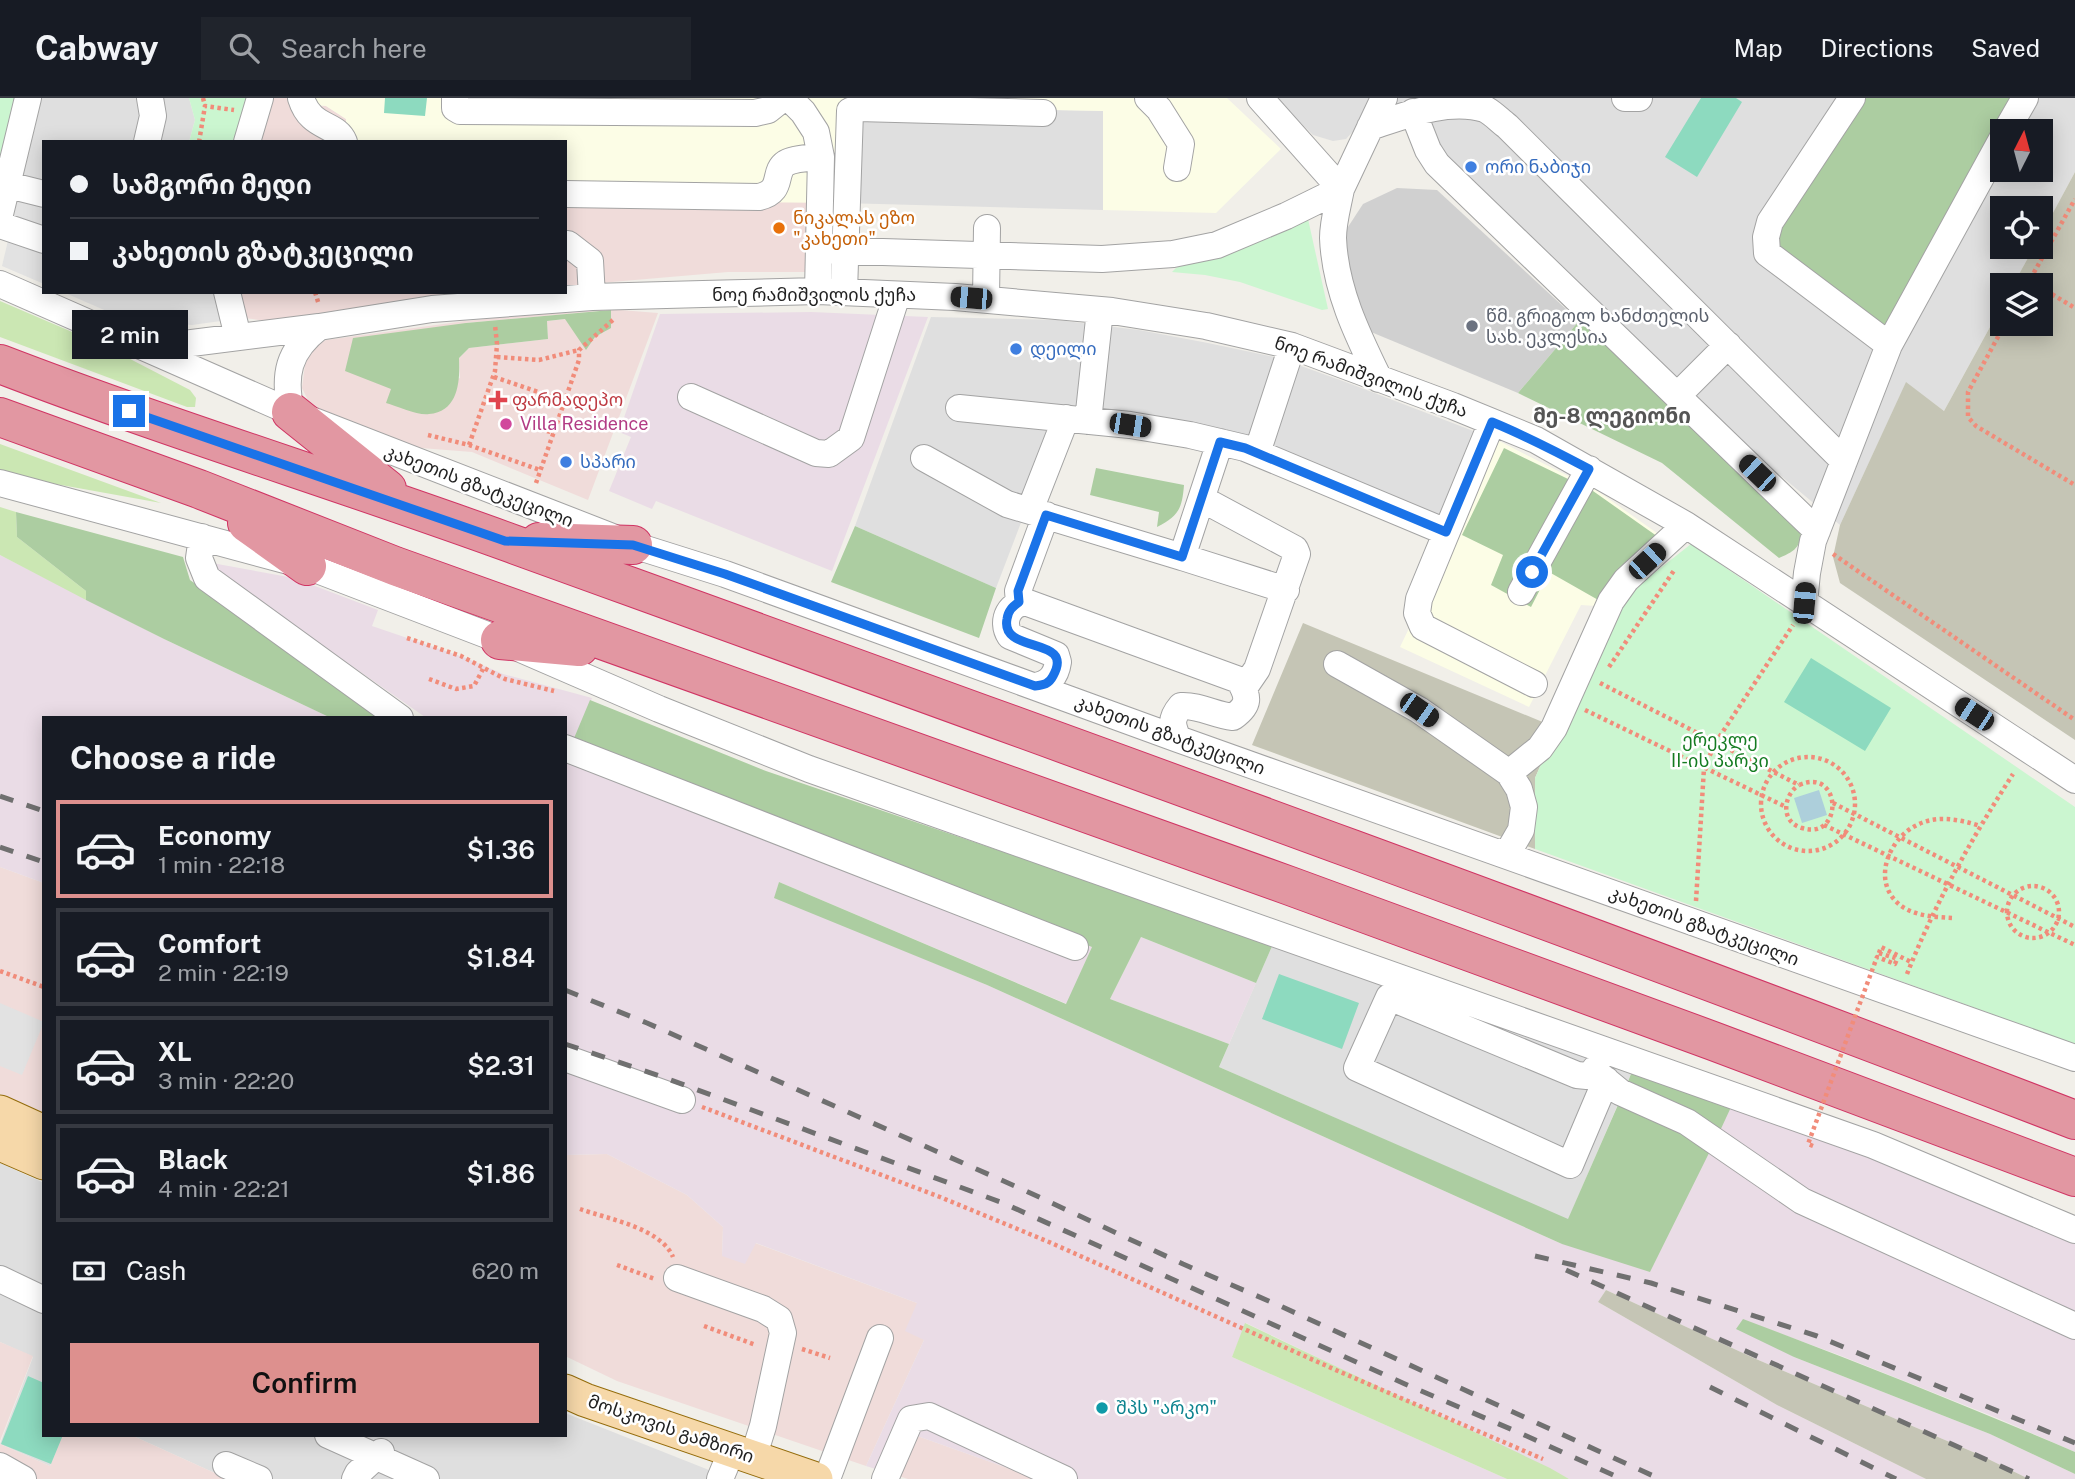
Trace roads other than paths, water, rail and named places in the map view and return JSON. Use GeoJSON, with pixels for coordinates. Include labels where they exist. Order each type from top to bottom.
{"type":"FeatureCollection","features":[{"type":"Feature","properties":{"kind":"highway"},"geometry":{"type":"LineString","coordinates":[[0,363],[79,394],[505,541],[1761,1000],[2075,1120]]}},
{"type":"Feature","properties":{"kind":"highway"},"geometry":{"type":"LineString","coordinates":[[291,412],[407,506]]}},
{"type":"Feature","properties":{"kind":"highway"},"geometry":{"type":"LineString","coordinates":[[0,417],[200,489],[395,566],[1290,886],[1726,1045],[2075,1177]]}},
{"type":"Feature","properties":{"kind":"highway"},"geometry":{"type":"LineString","coordinates":[[200,489],[307,566]]}},
{"type":"Feature","properties":{"kind":"highway"},"geometry":{"type":"LineString","coordinates":[[505,541],[633,545]]}},
{"type":"Feature","properties":{"kind":"highway"},"geometry":{"type":"LineString","coordinates":[[491,654],[634,652]]}},
{"type":"Feature","properties":{"kind":"main road"},"geometry":{"type":"LineString","coordinates":[[0,1112],[42,1131]]}},
{"type":"Feature","properties":{"kind":"main road"},"geometry":{"type":"LineString","coordinates":[[0,1144],[42,1162]]}},
{"type":"Feature","properties":{"kind":"main road","name":"მოსკოვის გამზირი"},"geometry":{"type":"LineString","coordinates":[[567,1392],[735,1462],[816,1479]]}},
{"type":"Feature","properties":{"kind":"street"},"geometry":{"type":"LineString","coordinates":[[0,215],[29,98]]}},
{"type":"Feature","properties":{"kind":"street"},"geometry":{"type":"LineString","coordinates":[[147,140],[153,116],[150,98]]}},
{"type":"Feature","properties":{"kind":"street"},"geometry":{"type":"LineString","coordinates":[[302,98],[310,117],[324,127],[337,131],[343,140]]}},
{"type":"Feature","properties":{"kind":"street"},"geometry":{"type":"LineString","coordinates":[[455,98],[455,108],[460,111],[593,105],[755,113],[768,110],[783,98]]}},
{"type":"Feature","properties":{"kind":"street"},"geometry":{"type":"LineString","coordinates":[[789,98],[803,112],[816,132],[832,250]]}},
{"type":"Feature","properties":{"kind":"street"},"geometry":{"type":"LineString","coordinates":[[1148,98],[1159,109],[1181,144],[1177,168]]}},
{"type":"Feature","properties":{"kind":"street"},"geometry":{"type":"LineString","coordinates":[[1260,98],[1341,189]]}},
{"type":"Feature","properties":{"kind":"street"},"geometry":{"type":"LineString","coordinates":[[1379,379],[1351,320],[1336,267],[1333,235],[1341,189],[1384,98]]}},
{"type":"Feature","properties":{"kind":"street"},"geometry":{"type":"LineString","coordinates":[[1625,98],[1639,98]]}},
{"type":"Feature","properties":{"kind":"street"},"geometry":{"type":"LineString","coordinates":[[1852,98],[1770,222],[1766,237],[1767,253],[1889,345]]}},
{"type":"Feature","properties":{"kind":"street"},"geometry":{"type":"LineString","coordinates":[[2013,119],[2025,98]]}},
{"type":"Feature","properties":{"kind":"street"},"geometry":{"type":"LineString","coordinates":[[1370,127],[1445,102],[1468,103],[1487,110],[1507,126],[1844,461]]}},
{"type":"Feature","properties":{"kind":"street"},"geometry":{"type":"LineString","coordinates":[[248,140],[258,106]]}},
{"type":"Feature","properties":{"kind":"street"},"geometry":{"type":"LineString","coordinates":[[831,292],[832,250],[849,115],[854,109],[1043,113]]}},
{"type":"Feature","properties":{"kind":"street"},"geometry":{"type":"LineString","coordinates":[[1413,112],[1428,150],[1437,164],[1677,396],[1815,536]]}},
{"type":"Feature","properties":{"kind":"street"},"geometry":{"type":"LineString","coordinates":[[567,194],[759,197],[768,195],[776,187],[783,166],[788,162],[821,157]]}},
{"type":"Feature","properties":{"kind":"street"},"geometry":{"type":"LineString","coordinates":[[1799,614],[1815,536],[1889,345],[1990,161]]}},
{"type":"Feature","properties":{"kind":"street"},"geometry":{"type":"LineString","coordinates":[[8,185],[42,194]]}},
{"type":"Feature","properties":{"kind":"street"},"geometry":{"type":"LineString","coordinates":[[832,250],[1102,259],[1173,254],[1217,245],[1341,189]]}},
{"type":"Feature","properties":{"kind":"street"},"geometry":{"type":"LineString","coordinates":[[0,225],[42,239]]}},
{"type":"Feature","properties":{"kind":"street"},"geometry":{"type":"LineString","coordinates":[[986,299],[987,228]]}},
{"type":"Feature","properties":{"kind":"street"},"geometry":{"type":"LineString","coordinates":[[567,244],[590,261],[592,297]]}},
{"type":"Feature","properties":{"kind":"street","name":"კახეთის გზატკეცილი"},"geometry":{"type":"LineString","coordinates":[[0,284],[291,412],[633,545],[725,574],[1178,739],[2075,1058]]}},
{"type":"Feature","properties":{"kind":"street","name":"ნოე რამიშვილის ქუჩა"},"geometry":{"type":"LineString","coordinates":[[150,349],[319,327],[431,301],[493,305],[622,296],[831,292],[986,299],[1100,310],[1206,326],[1292,346],[1536,440],[1686,525],[1799,614],[2075,780]]}},
{"type":"Feature","properties":{"kind":"street"},"geometry":{"type":"LineString","coordinates":[[227,294],[238,337]]}},
{"type":"Feature","properties":{"kind":"street"},"geometry":{"type":"LineString","coordinates":[[691,397],[816,453],[829,454],[851,438],[897,295]]}},
{"type":"Feature","properties":{"kind":"street"},"geometry":{"type":"LineString","coordinates":[[1019,602],[1018,591],[1038,513],[1077,420],[1100,310]]}},
{"type":"Feature","properties":{"kind":"street"},"geometry":{"type":"LineString","coordinates":[[291,412],[286,391],[294,352],[305,338],[319,327]]}},
{"type":"Feature","properties":{"kind":"street"},"geometry":{"type":"LineString","coordinates":[[1677,396],[1728,345]]}},
{"type":"Feature","properties":{"kind":"street"},"geometry":{"type":"LineString","coordinates":[[1257,453],[1292,346]]}},
{"type":"Feature","properties":{"kind":"street"},"geometry":{"type":"LineString","coordinates":[[959,408],[1130,425],[1245,448],[1446,532]]}},
{"type":"Feature","properties":{"kind":"street"},"geometry":{"type":"LineString","coordinates":[[1492,422],[1419,599],[1417,613],[1423,627],[1534,684]]}},
{"type":"Feature","properties":{"kind":"street"},"geometry":{"type":"LineString","coordinates":[[1182,557],[1220,442]]}},
{"type":"Feature","properties":{"kind":"street"},"geometry":{"type":"LineString","coordinates":[[924,458],[1007,504],[1286,590]]}},
{"type":"Feature","properties":{"kind":"street"},"geometry":{"type":"LineString","coordinates":[[1521,592],[1589,469]]}},
{"type":"Feature","properties":{"kind":"street"},"geometry":{"type":"LineString","coordinates":[[0,483],[307,566],[491,654],[659,709],[809,769],[1600,1067],[1873,1145],[2075,1230]]}},
{"type":"Feature","properties":{"kind":"street"},"geometry":{"type":"LineString","coordinates":[[1202,499],[1295,549],[1297,558],[1286,590],[1257,669],[1244,688]]}},
{"type":"Feature","properties":{"kind":"street"},"geometry":{"type":"LineString","coordinates":[[1509,773],[1540,748],[1554,728],[1611,601],[1626,580],[1686,525]]}},
{"type":"Feature","properties":{"kind":"street"},"geometry":{"type":"LineString","coordinates":[[202,537],[199,558],[207,578],[397,716]]}},
{"type":"Feature","properties":{"kind":"street"},"geometry":{"type":"LineString","coordinates":[[1035,686],[1045,685],[1051,680],[1058,662],[1056,655],[1010,636],[1006,630],[1007,614],[1019,602],[1239,680],[1247,693],[1242,711],[1233,717],[1192,705],[1181,706],[1174,715],[1173,727],[1178,739]]}},
{"type":"Feature","properties":{"kind":"street"},"geometry":{"type":"LineString","coordinates":[[1337,664],[1419,710],[1509,773],[1519,789],[1524,807],[1521,830],[1510,849],[1501,853]]}},
{"type":"Feature","properties":{"kind":"street"},"geometry":{"type":"LineString","coordinates":[[567,749],[1074,947]]}},
{"type":"Feature","properties":{"kind":"street"},"geometry":{"type":"LineString","coordinates":[[1390,997],[1577,1075],[1587,1076],[1600,1067],[1570,1165],[1357,1068],[1390,997]]}},
{"type":"Feature","properties":{"kind":"street"},"geometry":{"type":"LineString","coordinates":[[567,1059],[682,1100]]}},
{"type":"Feature","properties":{"kind":"street"},"geometry":{"type":"LineString","coordinates":[[1600,1067],[1620,1092],[1687,1122],[1802,1201],[2075,1326]]}},
{"type":"Feature","properties":{"kind":"street"},"geometry":{"type":"LineString","coordinates":[[677,1278],[763,1309],[779,1319],[783,1333],[763,1426],[735,1462]]}},
{"type":"Feature","properties":{"kind":"street"},"geometry":{"type":"LineString","coordinates":[[0,1279],[42,1299]]}},
{"type":"Feature","properties":{"kind":"street"},"geometry":{"type":"LineString","coordinates":[[827,1479],[880,1338]]}},
{"type":"Feature","properties":{"kind":"street"},"geometry":{"type":"LineString","coordinates":[[885,1479],[911,1419],[929,1416],[1064,1479]]}},
{"type":"Feature","properties":{"kind":"street"},"geometry":{"type":"LineString","coordinates":[[332,1437],[379,1454],[426,1479]]}},
{"type":"Feature","properties":{"kind":"street"},"geometry":{"type":"LineString","coordinates":[[355,1479],[379,1454]]}},
{"type":"Feature","properties":{"kind":"street"},"geometry":{"type":"LineString","coordinates":[[0,1465],[23,1479]]}},
{"type":"Feature","properties":{"kind":"street"},"geometry":{"type":"LineString","coordinates":[[226,1465],[259,1479]]}},
{"type":"Feature","properties":{"kind":"water"},"geometry":{"type":"Polygon","coordinates":[[[1819,790],[1827,815],[1802,823],[1794,798],[1819,790]]]}},
{"type":"Feature","properties":{"kind":"railway"},"geometry":{"type":"LineString","coordinates":[[0,796],[42,810]]}},
{"type":"Feature","properties":{"kind":"railway"},"geometry":{"type":"LineString","coordinates":[[0,847],[42,861]]}},
{"type":"Feature","properties":{"kind":"railway"},"geometry":{"type":"LineString","coordinates":[[567,991],[647,1023],[1026,1191],[1660,1479]]}},
{"type":"Feature","properties":{"kind":"railway"},"geometry":{"type":"LineString","coordinates":[[567,1045],[660,1076],[1003,1203],[1622,1479]]}},
{"type":"Feature","properties":{"kind":"railway"},"geometry":{"type":"LineString","coordinates":[[1535,1256],[1651,1283],[1817,1336],[2075,1443]]}},
{"type":"Feature","properties":{"kind":"railway"},"geometry":{"type":"LineString","coordinates":[[1566,1270],[2029,1479]]}},
{"type":"Feature","properties":{"kind":"railway"},"geometry":{"type":"LineString","coordinates":[[1710,1387],[1896,1479]]}},
{"type":"Feature","properties":{"kind":"place","name":"ორი ნაბიჯი"},"geometry":{"type":"Point","coordinates":[1471,167]}},
{"type":"Feature","properties":{"kind":"place","name":"ნიკალას ეზო \"კახეთი\""},"geometry":{"type":"Point","coordinates":[779,228]}},
{"type":"Feature","properties":{"kind":"place","name":"წმ. გრიგოლ ხანძთელის სახ. ეკლესია"},"geometry":{"type":"Point","coordinates":[1472,326]}},
{"type":"Feature","properties":{"kind":"place","name":"დეილი"},"geometry":{"type":"Point","coordinates":[1016,349]}},
{"type":"Feature","properties":{"kind":"place","name":"ფარმადეპო"},"geometry":{"type":"Point","coordinates":[498,400]}},
{"type":"Feature","properties":{"kind":"place","name":"Villa Residence"},"geometry":{"type":"Point","coordinates":[506,424]}},
{"type":"Feature","properties":{"kind":"place","name":"სპარი"},"geometry":{"type":"Point","coordinates":[566,462]}},
{"type":"Feature","properties":{"kind":"place","name":"შპს \"არკო\""},"geometry":{"type":"Point","coordinates":[1102,1408]}},
{"type":"Feature","properties":{"kind":"district","name":"მე-8 ლეგიონი"},"geometry":{"type":"Point","coordinates":[1612,416]}},
{"type":"Feature","properties":{"kind":"park label","name":"ერეკლე II-ის პარკი"},"geometry":{"type":"Point","coordinates":[1720,750]}}]}
